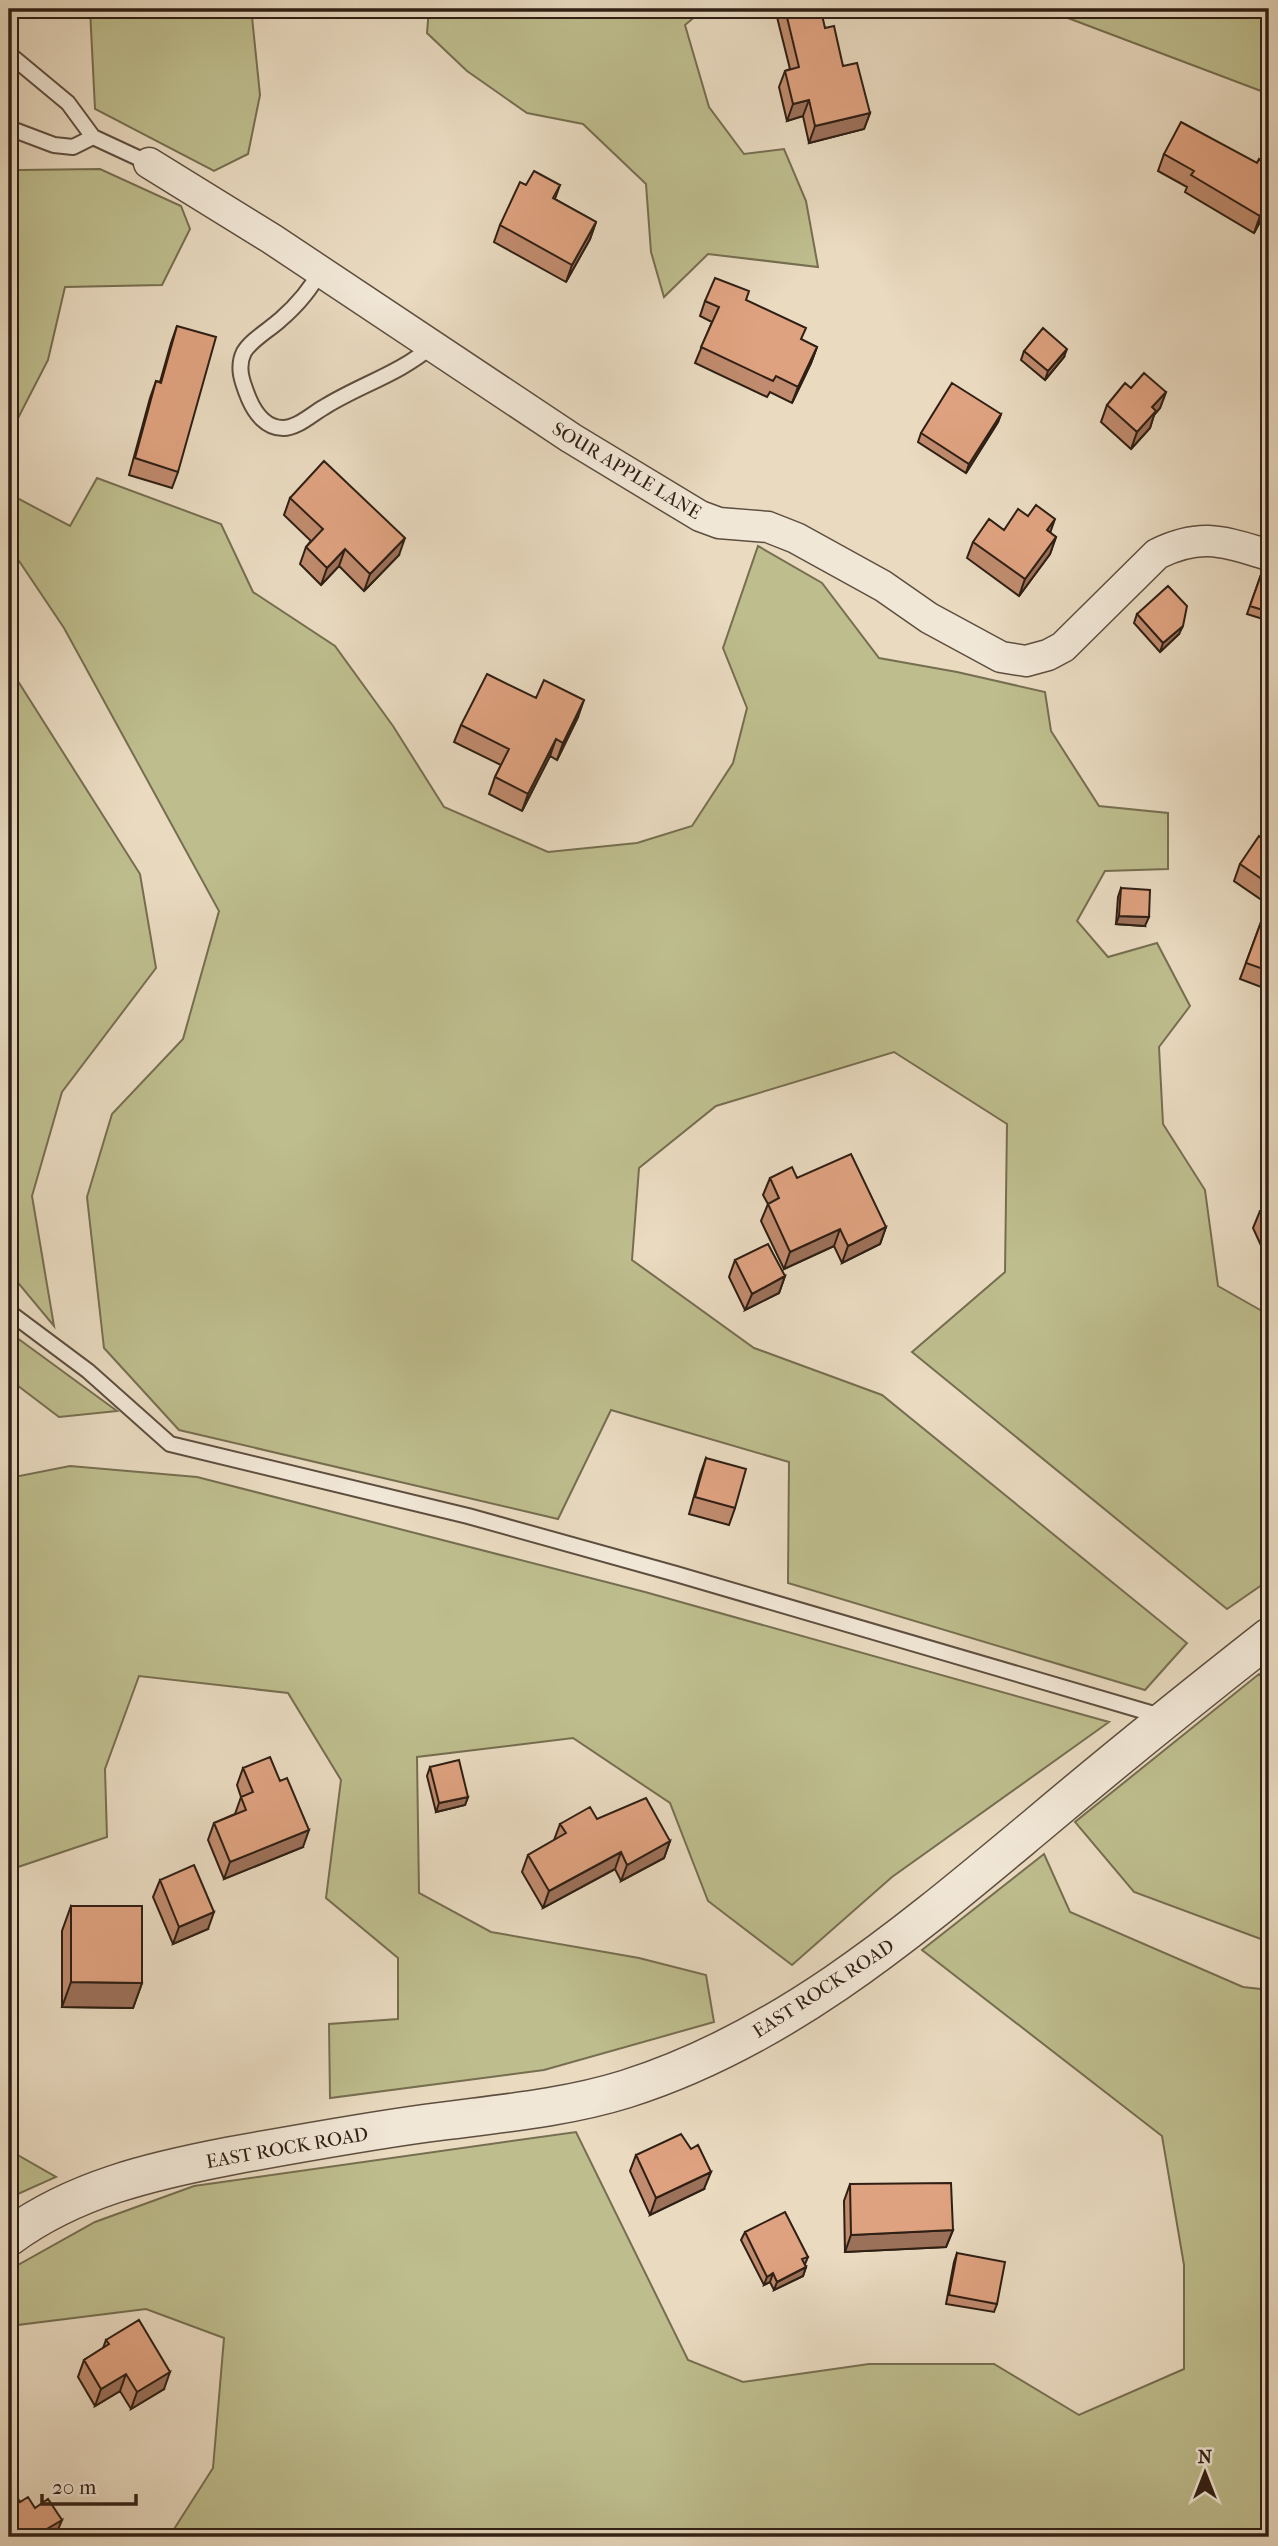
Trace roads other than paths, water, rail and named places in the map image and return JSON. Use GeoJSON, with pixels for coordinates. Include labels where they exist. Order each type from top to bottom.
{"type":"FeatureCollection","features":[{"type":"Feature","properties":{"kind":"street","name":"SOUR APPLE LANE"},"geometry":{"type":"LineString","coordinates":[[149,163],[320,271],[571,438],[701,516],[719,523],[768,527],[796,538],[883,586],[929,618],[1001,657],[1026,661],[1048,655],[1063,647],[1157,554],[1176,545],[1196,540],[1223,542],[1269,555]]}},
{"type":"Feature","properties":{"kind":"street","name":"EAST ROCK ROAD"},"geometry":{"type":"LineString","coordinates":[[9,2237],[80,2197],[112,2183],[171,2167],[412,2125],[553,2107],[625,2089],[694,2064],[761,2031],[803,2006],[913,1928],[1166,1717],[1269,1637]]}},
{"type":"Feature","properties":{"kind":"lane"},"geometry":{"type":"LineString","coordinates":[[9,54],[68,103],[93,138],[149,163]]}},
{"type":"Feature","properties":{"kind":"lane"},"geometry":{"type":"LineString","coordinates":[[9,128],[54,145],[73,148],[93,138]]}},
{"type":"Feature","properties":{"kind":"lane"},"geometry":{"type":"LineString","coordinates":[[320,271],[281,319],[244,352],[240,368],[243,383],[253,407],[267,424],[284,429],[300,422],[326,406],[380,381],[416,360],[432,346]]}},
{"type":"Feature","properties":{"kind":"lane"},"geometry":{"type":"LineString","coordinates":[[9,1312],[88,1371],[170,1444],[468,1516],[1166,1717]]}}]}
